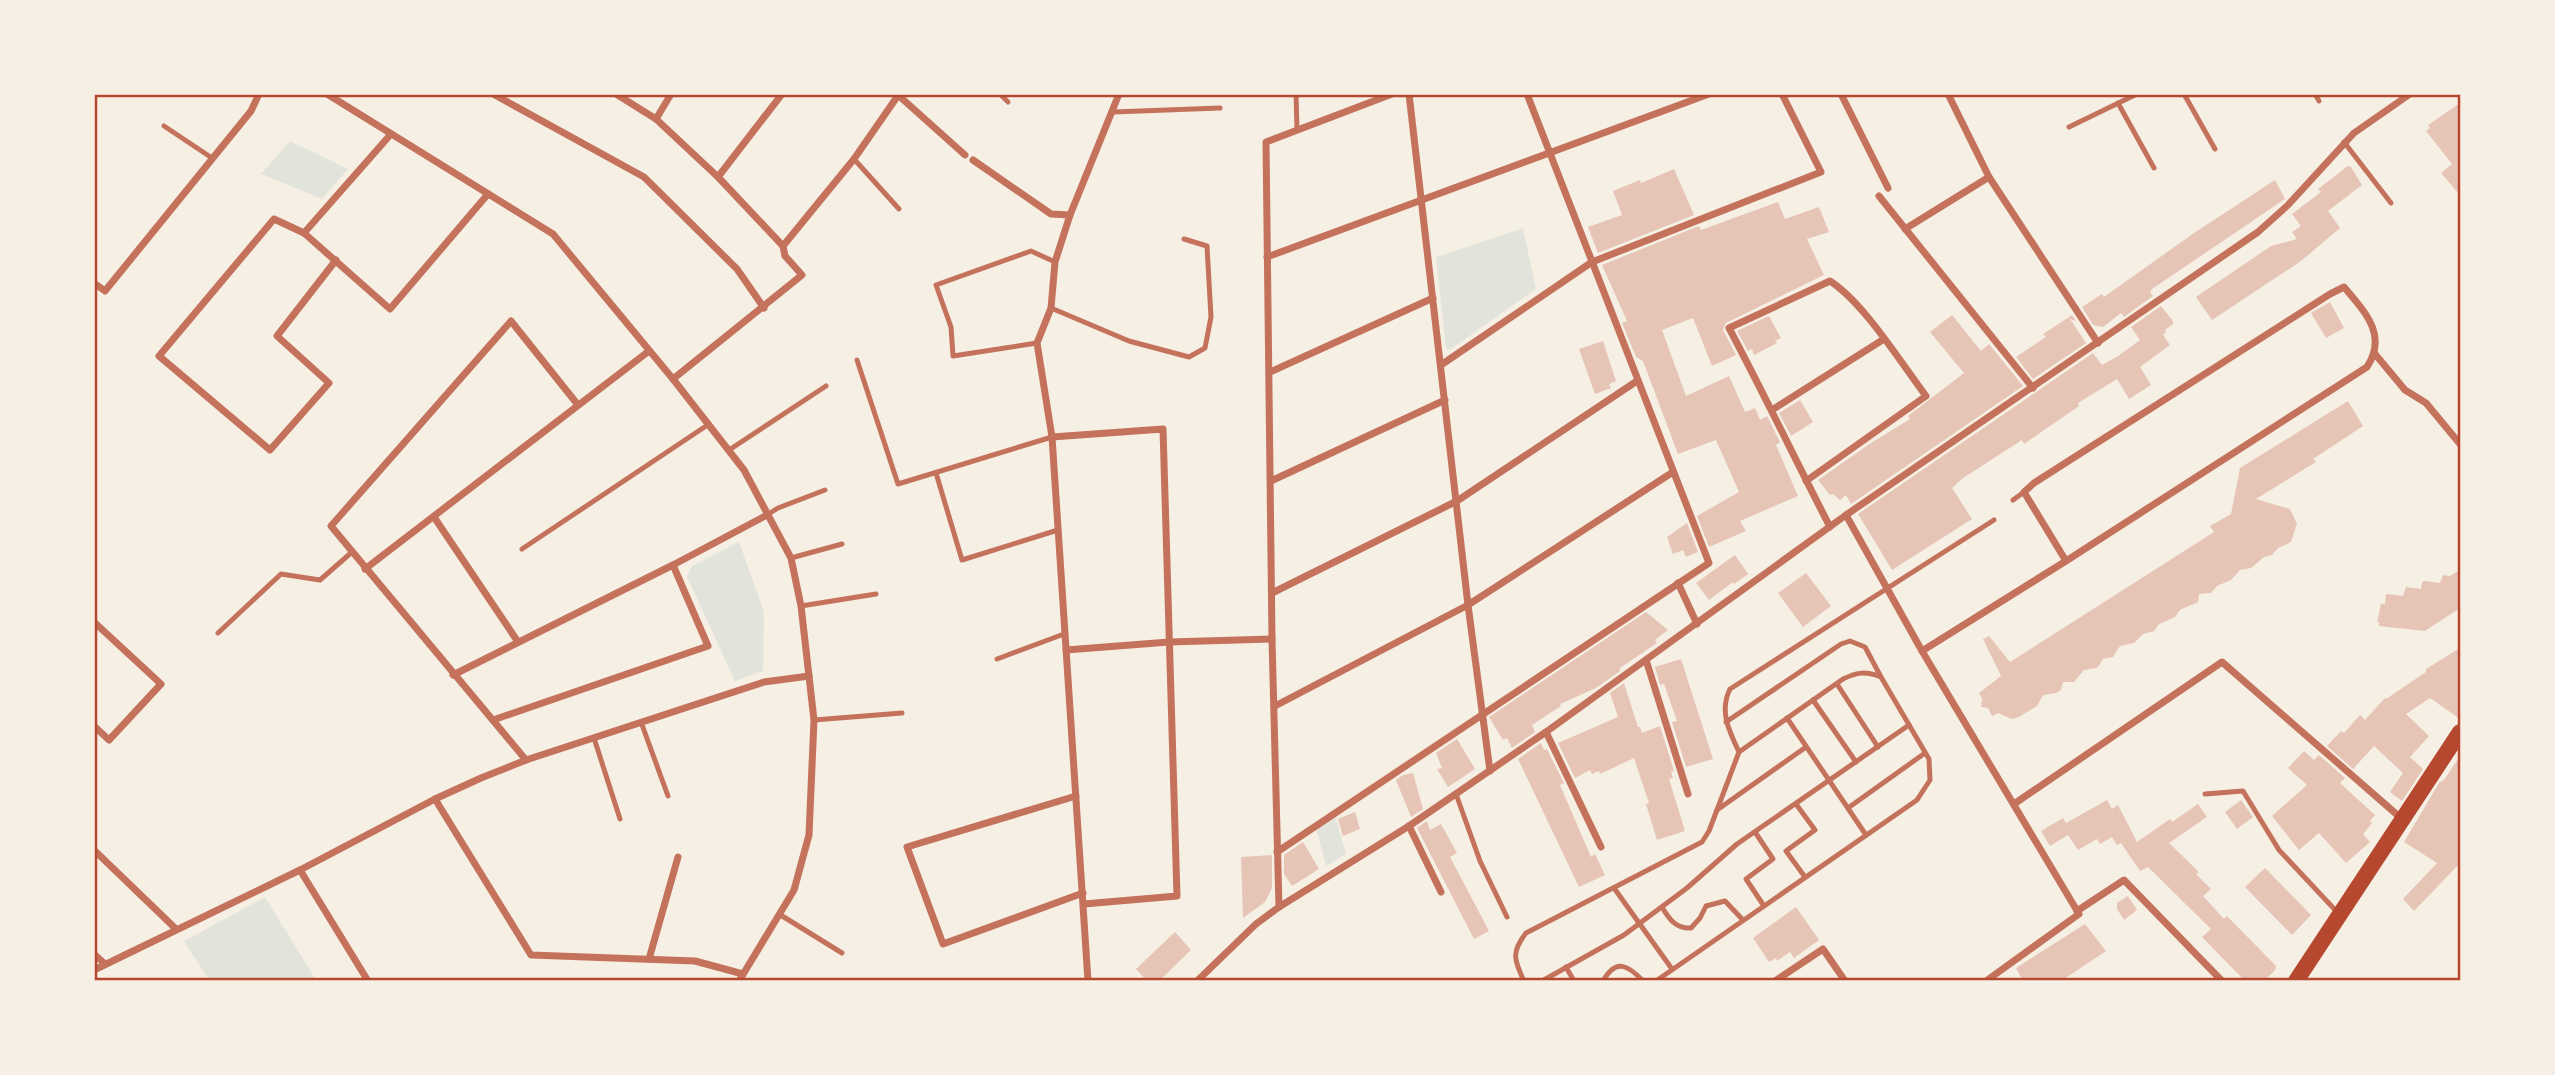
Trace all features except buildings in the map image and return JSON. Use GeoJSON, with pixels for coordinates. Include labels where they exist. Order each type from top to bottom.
{"type":"FeatureCollection","features":[{"type":"Feature","properties":{"kind":"main road"},"geometry":{"type":"LineString","coordinates":[[2296,981],[2460,732]]}},
{"type":"Feature","properties":{"kind":"street"},"geometry":{"type":"LineString","coordinates":[[94,283],[105,291],[251,111],[259,94]]}},
{"type":"Feature","properties":{"kind":"street"},"geometry":{"type":"LineString","coordinates":[[327,94],[553,234],[744,470],[791,558],[801,606],[814,720],[809,835],[794,890],[741,977],[695,961],[531,955],[435,799]]}},
{"type":"Feature","properties":{"kind":"street"},"geometry":{"type":"LineString","coordinates":[[493,94],[644,177],[737,269],[764,308]]}},
{"type":"Feature","properties":{"kind":"street"},"geometry":{"type":"LineString","coordinates":[[616,94],[656,119],[718,177],[783,246],[785,257],[802,275],[673,379]]}},
{"type":"Feature","properties":{"kind":"street"},"geometry":{"type":"LineString","coordinates":[[656,119],[671,94]]}},
{"type":"Feature","properties":{"kind":"street"},"geometry":{"type":"LineString","coordinates":[[718,177],[782,94]]}},
{"type":"Feature","properties":{"kind":"street"},"geometry":{"type":"LineString","coordinates":[[1088,981],[1052,437],[1037,343],[1051,308],[1055,262],[1070,215],[1119,94]]}},
{"type":"Feature","properties":{"kind":"street"},"geometry":{"type":"LineString","coordinates":[[1409,94],[1468,605],[1490,771]]}},
{"type":"Feature","properties":{"kind":"street"},"geometry":{"type":"LineString","coordinates":[[1277,852],[1709,563],[1527,94]]}},
{"type":"Feature","properties":{"kind":"street"},"geometry":{"type":"LineString","coordinates":[[1267,257],[1709,94]]}},
{"type":"Feature","properties":{"kind":"street"},"geometry":{"type":"LineString","coordinates":[[1441,365],[1592,262],[1821,172],[1782,94]]}},
{"type":"Feature","properties":{"kind":"street"},"geometry":{"type":"LineString","coordinates":[[1841,94],[1888,188]]}},
{"type":"Feature","properties":{"kind":"street"},"geometry":{"type":"LineString","coordinates":[[1948,94],[1989,177],[2098,342]]}},
{"type":"Feature","properties":{"kind":"street"},"geometry":{"type":"LineString","coordinates":[[1197,981],[1256,923],[1409,826],[1546,733],[1846,515],[2259,232],[2288,205],[2344,142],[2410,94]]}},
{"type":"Feature","properties":{"kind":"street"},"geometry":{"type":"LineString","coordinates":[[783,246],[853,159],[899,95],[969,158],[1051,214],[1070,215]]}},
{"type":"Feature","properties":{"kind":"street"},"geometry":{"type":"LineString","coordinates":[[1279,907],[1272,639],[1266,142],[1391,95]]}},
{"type":"Feature","properties":{"kind":"street"},"geometry":{"type":"LineString","coordinates":[[304,233],[391,134]]}},
{"type":"Feature","properties":{"kind":"street"},"geometry":{"type":"LineString","coordinates":[[1905,229],[1989,177]]}},
{"type":"Feature","properties":{"kind":"street"},"geometry":{"type":"LineString","coordinates":[[336,261],[276,336],[329,383],[270,450],[159,356],[274,219],[304,233],[336,261],[390,309],[488,194]]}},
{"type":"Feature","properties":{"kind":"street"},"geometry":{"type":"LineString","coordinates":[[1879,196],[2033,388]]}},
{"type":"Feature","properties":{"kind":"street"},"geometry":{"type":"LineString","coordinates":[[1806,481],[1926,396],[1843,289],[1830,281],[1729,328],[1772,410],[1806,481],[1830,527]]}},
{"type":"Feature","properties":{"kind":"street"},"geometry":{"type":"LineString","coordinates":[[1922,651],[2066,561],[2367,367],[2375,354],[2375,331],[2370,320],[2344,288],[2330,294],[2099,441],[2024,492],[2066,561]]}},
{"type":"Feature","properties":{"kind":"street"},"geometry":{"type":"LineString","coordinates":[[1270,372],[1433,298]]}},
{"type":"Feature","properties":{"kind":"street"},"geometry":{"type":"LineString","coordinates":[[526,760],[331,526],[511,321],[578,405]]}},
{"type":"Feature","properties":{"kind":"street"},"geometry":{"type":"LineString","coordinates":[[1772,410],[1884,339]]}},
{"type":"Feature","properties":{"kind":"street"},"geometry":{"type":"LineString","coordinates":[[365,569],[649,351]]}},
{"type":"Feature","properties":{"kind":"street"},"geometry":{"type":"LineString","coordinates":[[2375,354],[2405,390],[2426,403],[2460,444]]}},
{"type":"Feature","properties":{"kind":"street"},"geometry":{"type":"LineString","coordinates":[[1272,593],[1457,501],[1637,381]]}},
{"type":"Feature","properties":{"kind":"street"},"geometry":{"type":"LineString","coordinates":[[1271,481],[1445,400]]}},
{"type":"Feature","properties":{"kind":"street"},"geometry":{"type":"LineString","coordinates":[[1052,437],[1163,429],[1177,896],[1084,904]]}},
{"type":"Feature","properties":{"kind":"street"},"geometry":{"type":"LineString","coordinates":[[1275,706],[1468,605],[1673,472]]}},
{"type":"Feature","properties":{"kind":"street"},"geometry":{"type":"LineString","coordinates":[[453,675],[767,515]]}},
{"type":"Feature","properties":{"kind":"street"},"geometry":{"type":"LineString","coordinates":[[1846,515],[1922,651],[2078,913]]}},
{"type":"Feature","properties":{"kind":"street"},"geometry":{"type":"LineString","coordinates":[[434,517],[518,642]]}},
{"type":"Feature","properties":{"kind":"street"},"geometry":{"type":"LineString","coordinates":[[493,720],[708,646],[673,565]]}},
{"type":"Feature","properties":{"kind":"street"},"geometry":{"type":"LineString","coordinates":[[1678,583],[1698,624]]}},
{"type":"Feature","properties":{"kind":"street"},"geometry":{"type":"LineString","coordinates":[[94,622],[161,684],[109,740],[94,726]]}},
{"type":"Feature","properties":{"kind":"street"},"geometry":{"type":"LineString","coordinates":[[1066,650],[1170,642],[1272,639]]}},
{"type":"Feature","properties":{"kind":"street"},"geometry":{"type":"LineString","coordinates":[[1646,660],[1688,794]]}},
{"type":"Feature","properties":{"kind":"street"},"geometry":{"type":"LineString","coordinates":[[2014,804],[2221,662],[2402,820]]}},
{"type":"Feature","properties":{"kind":"street"},"geometry":{"type":"LineString","coordinates":[[94,970],[300,870],[435,799],[526,760],[764,682],[809,676]]}},
{"type":"Feature","properties":{"kind":"street"},"geometry":{"type":"LineString","coordinates":[[1546,733],[1601,847]]}},
{"type":"Feature","properties":{"kind":"street"},"geometry":{"type":"LineString","coordinates":[[1076,796],[908,847],[943,944],[1083,893]]}},
{"type":"Feature","properties":{"kind":"street"},"geometry":{"type":"LineString","coordinates":[[1409,826],[1441,892]]}},
{"type":"Feature","properties":{"kind":"street"},"geometry":{"type":"LineString","coordinates":[[94,850],[176,929]]}},
{"type":"Feature","properties":{"kind":"street"},"geometry":{"type":"LineString","coordinates":[[649,960],[678,857]]}},
{"type":"Feature","properties":{"kind":"street"},"geometry":{"type":"LineString","coordinates":[[300,870],[368,981]]}},
{"type":"Feature","properties":{"kind":"street"},"geometry":{"type":"LineString","coordinates":[[1986,981],[2124,880],[2222,981]]}},
{"type":"Feature","properties":{"kind":"street"},"geometry":{"type":"LineString","coordinates":[[1775,981],[1823,949],[1845,981]]}},
{"type":"Feature","properties":{"kind":"street"},"geometry":{"type":"LineString","coordinates":[[94,954],[105,964]]}},
{"type":"Feature","properties":{"kind":"lane"},"geometry":{"type":"LineString","coordinates":[[1000,94],[1008,102]]}},
{"type":"Feature","properties":{"kind":"lane"},"geometry":{"type":"LineString","coordinates":[[1296,94],[1297,130]]}},
{"type":"Feature","properties":{"kind":"lane"},"geometry":{"type":"LineString","coordinates":[[2069,127],[2137,94]]}},
{"type":"Feature","properties":{"kind":"lane"},"geometry":{"type":"LineString","coordinates":[[2183,94],[2215,149]]}},
{"type":"Feature","properties":{"kind":"lane"},"geometry":{"type":"LineString","coordinates":[[2118,103],[2154,168]]}},
{"type":"Feature","properties":{"kind":"lane"},"geometry":{"type":"LineString","coordinates":[[1113,112],[1220,107]]}},
{"type":"Feature","properties":{"kind":"lane"},"geometry":{"type":"LineString","coordinates":[[164,125],[212,158]]}},
{"type":"Feature","properties":{"kind":"lane"},"geometry":{"type":"LineString","coordinates":[[2344,142],[2391,203]]}},
{"type":"Feature","properties":{"kind":"lane"},"geometry":{"type":"LineString","coordinates":[[853,159],[900,209]]}},
{"type":"Feature","properties":{"kind":"lane"},"geometry":{"type":"LineString","coordinates":[[1051,308],[1129,341],[1189,357],[1205,348],[1211,317],[1207,246],[1184,239]]}},
{"type":"Feature","properties":{"kind":"lane"},"geometry":{"type":"LineString","coordinates":[[1037,343],[953,356],[951,327],[936,285],[1031,251],[1055,262]]}},
{"type":"Feature","properties":{"kind":"lane"},"geometry":{"type":"LineString","coordinates":[[857,360],[898,484],[1052,437]]}},
{"type":"Feature","properties":{"kind":"lane"},"geometry":{"type":"LineString","coordinates":[[729,450],[826,386]]}},
{"type":"Feature","properties":{"kind":"lane"},"geometry":{"type":"LineString","coordinates":[[522,549],[709,424]]}},
{"type":"Feature","properties":{"kind":"lane"},"geometry":{"type":"LineString","coordinates":[[936,473],[962,560],[1058,530]]}},
{"type":"Feature","properties":{"kind":"lane"},"geometry":{"type":"LineString","coordinates":[[767,515],[825,490]]}},
{"type":"Feature","properties":{"kind":"lane"},"geometry":{"type":"LineString","coordinates":[[2012,500],[2024,492]]}},
{"type":"Feature","properties":{"kind":"lane"},"geometry":{"type":"LineString","coordinates":[[1739,752],[1726,722],[1723,702],[1730,689],[1994,520]]}},
{"type":"Feature","properties":{"kind":"lane"},"geometry":{"type":"LineString","coordinates":[[791,558],[842,544]]}},
{"type":"Feature","properties":{"kind":"lane"},"geometry":{"type":"LineString","coordinates":[[218,633],[281,574],[320,580],[352,552]]}},
{"type":"Feature","properties":{"kind":"lane"},"geometry":{"type":"LineString","coordinates":[[801,606],[876,594]]}},
{"type":"Feature","properties":{"kind":"lane"},"geometry":{"type":"LineString","coordinates":[[997,659],[1064,634]]}},
{"type":"Feature","properties":{"kind":"lane"},"geometry":{"type":"LineString","coordinates":[[1656,981],[1917,800],[1930,780],[1928,759],[1865,647],[1850,641],[1841,644],[1726,722]]}},
{"type":"Feature","properties":{"kind":"lane"},"geometry":{"type":"LineString","coordinates":[[1524,981],[1515,962],[1517,945],[1526,933],[1702,842],[1709,831],[1739,752],[1857,672],[1881,677]]}},
{"type":"Feature","properties":{"kind":"lane"},"geometry":{"type":"LineString","coordinates":[[1837,684],[1878,747]]}},
{"type":"Feature","properties":{"kind":"lane"},"geometry":{"type":"LineString","coordinates":[[1813,700],[1856,762]]}},
{"type":"Feature","properties":{"kind":"lane"},"geometry":{"type":"LineString","coordinates":[[814,720],[902,713]]}},
{"type":"Feature","properties":{"kind":"lane"},"geometry":{"type":"LineString","coordinates":[[1787,718],[1866,835]]}},
{"type":"Feature","properties":{"kind":"lane"},"geometry":{"type":"LineString","coordinates":[[641,722],[668,796]]}},
{"type":"Feature","properties":{"kind":"lane"},"geometry":{"type":"LineString","coordinates":[[1542,981],[1640,924],[1755,832],[1909,725]]}},
{"type":"Feature","properties":{"kind":"lane"},"geometry":{"type":"LineString","coordinates":[[594,738],[620,819]]}},
{"type":"Feature","properties":{"kind":"lane"},"geometry":{"type":"LineString","coordinates":[[1717,810],[1807,747]]}},
{"type":"Feature","properties":{"kind":"lane"},"geometry":{"type":"LineString","coordinates":[[1848,808],[1925,753]]}},
{"type":"Feature","properties":{"kind":"lane"},"geometry":{"type":"LineString","coordinates":[[2205,794],[2243,791],[2279,850],[2341,915]]}},
{"type":"Feature","properties":{"kind":"lane"},"geometry":{"type":"LineString","coordinates":[[1456,793],[1480,861],[1507,917]]}},
{"type":"Feature","properties":{"kind":"lane"},"geometry":{"type":"LineString","coordinates":[[1796,804],[1815,830],[1786,851],[1805,877]]}},
{"type":"Feature","properties":{"kind":"lane"},"geometry":{"type":"LineString","coordinates":[[1755,832],[1773,859],[1746,879],[1764,906]]}},
{"type":"Feature","properties":{"kind":"lane"},"geometry":{"type":"LineString","coordinates":[[1614,887],[1672,969]]}},
{"type":"Feature","properties":{"kind":"lane"},"geometry":{"type":"LineString","coordinates":[[1662,907],[1673,922],[1683,929],[1691,928],[1698,922],[1706,906],[1718,901],[1725,901],[1743,920]]}},
{"type":"Feature","properties":{"kind":"lane"},"geometry":{"type":"LineString","coordinates":[[779,914],[842,953]]}},
{"type":"Feature","properties":{"kind":"lane"},"geometry":{"type":"LineString","coordinates":[[1602,981],[1613,968],[1622,966],[1630,967],[1643,981]]}},
{"type":"Feature","properties":{"kind":"lane"},"geometry":{"type":"LineString","coordinates":[[1566,967],[1574,981]]}},
{"type":"Feature","properties":{"kind":"shaded area"},"geometry":{"type":"Polygon","coordinates":[[[290,141],[348,169],[322,199],[261,174],[290,141]]]}},
{"type":"Feature","properties":{"kind":"shaded area"},"geometry":{"type":"Polygon","coordinates":[[[1523,228],[1536,289],[1451,349],[1446,349],[1436,257],[1523,228]]]}},
{"type":"Feature","properties":{"kind":"shaded area"},"geometry":{"type":"Polygon","coordinates":[[[739,542],[764,612],[763,671],[735,681],[687,577],[692,566],[739,542]]]}},
{"type":"Feature","properties":{"kind":"shaded area"},"geometry":{"type":"Polygon","coordinates":[[[1335,816],[1346,854],[1326,866],[1316,828],[1335,816]]]}},
{"type":"Feature","properties":{"kind":"shaded area"},"geometry":{"type":"Polygon","coordinates":[[[265,897],[316,980],[209,980],[184,941],[265,897]]]}}]}
